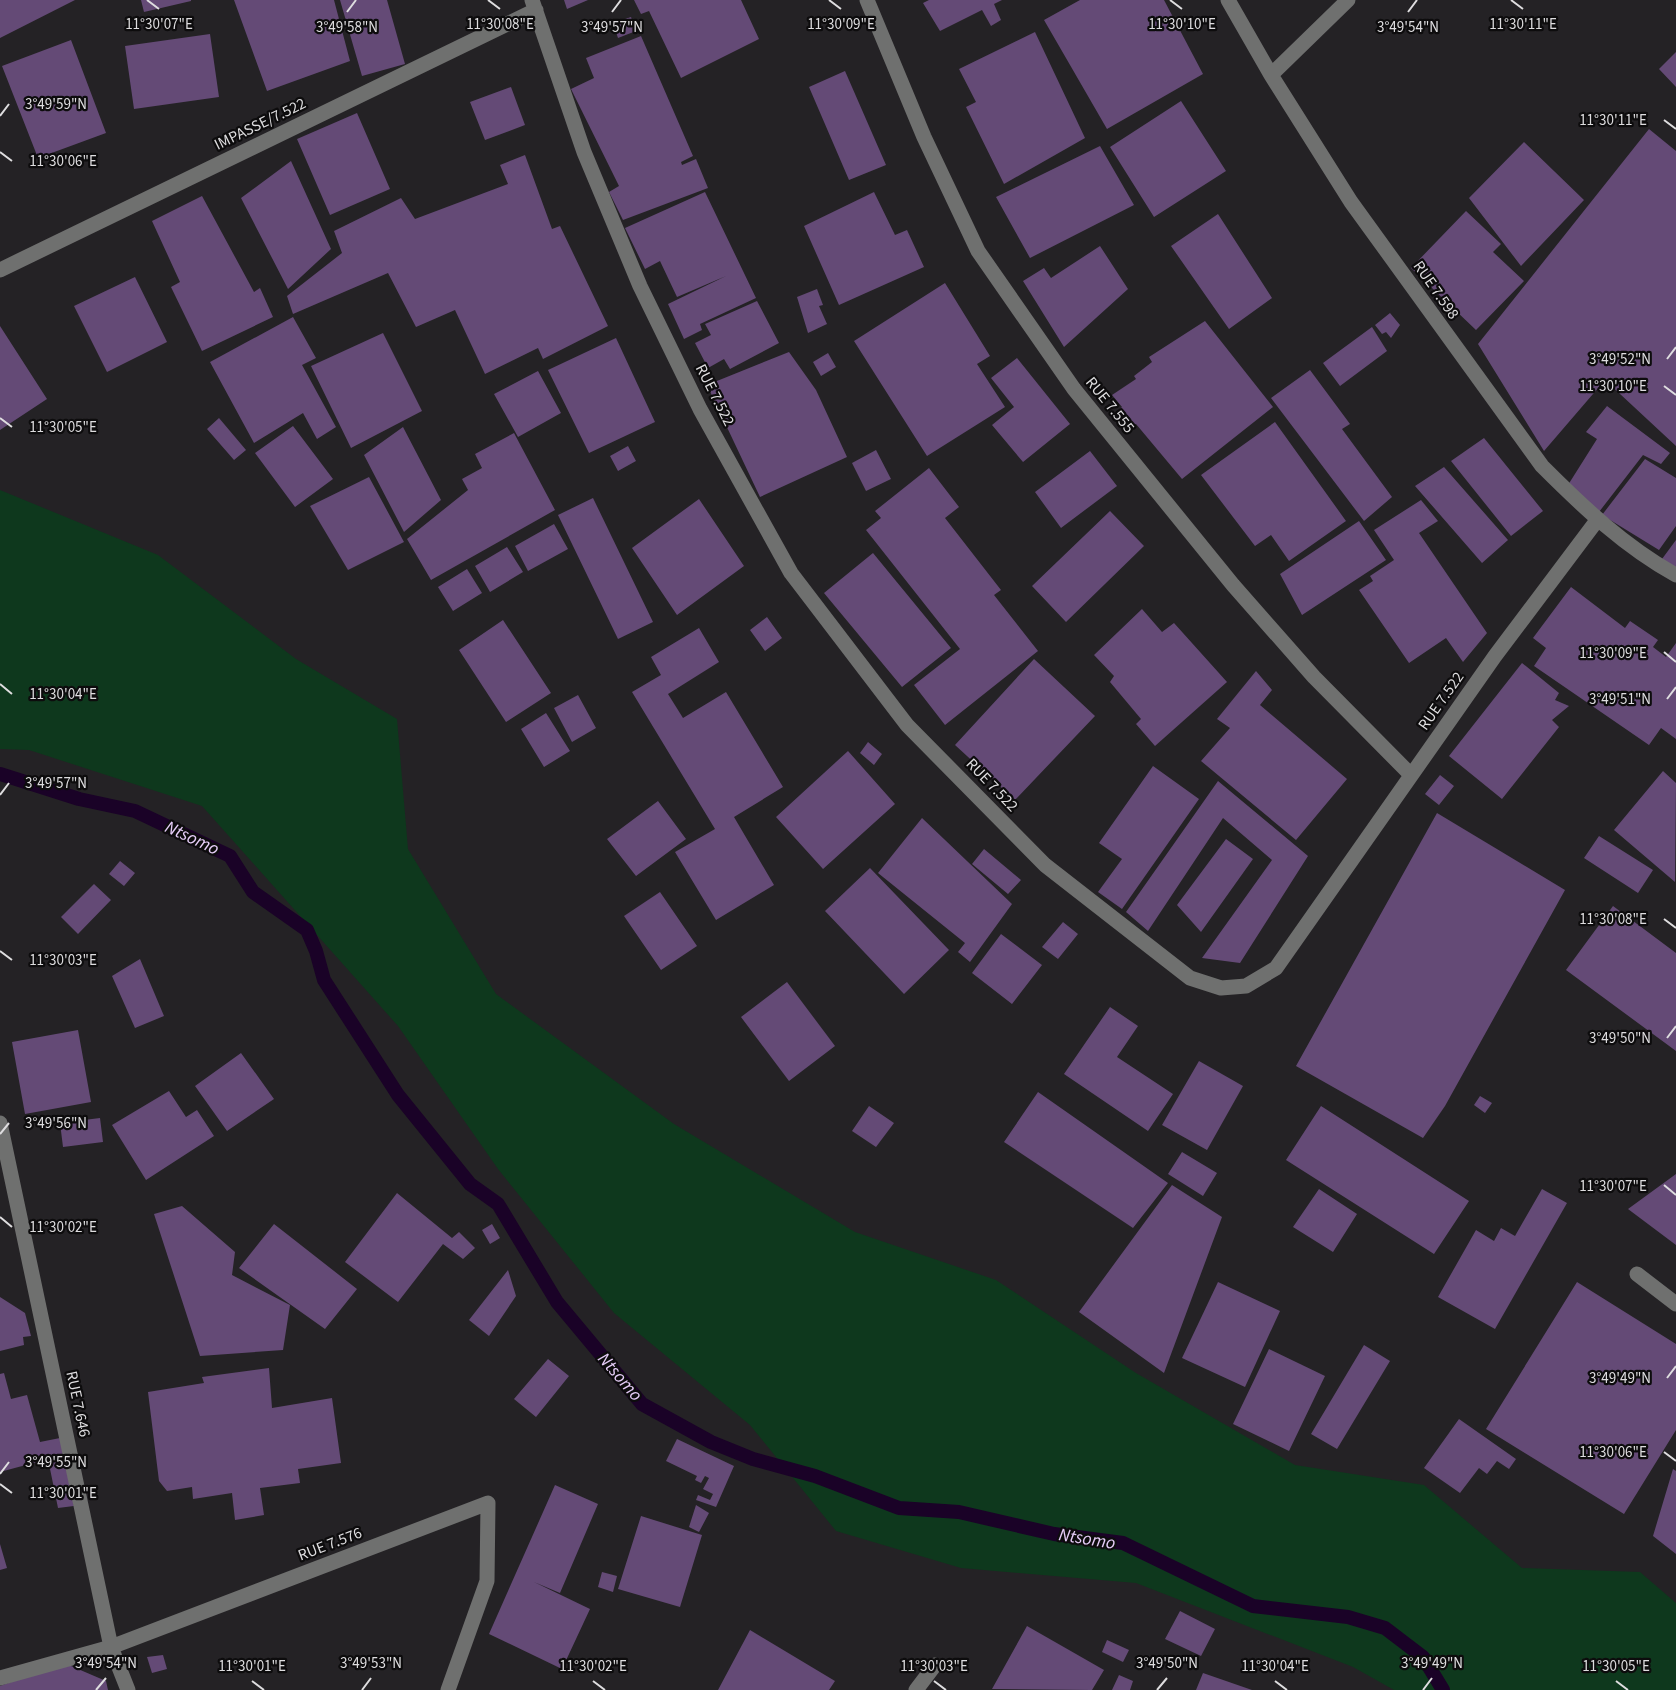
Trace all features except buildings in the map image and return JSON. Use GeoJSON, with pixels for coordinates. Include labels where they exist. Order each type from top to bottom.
{"type":"FeatureCollection","features":[{"type":"Feature","properties":{"kind":"street","name":"RUE 7.555"},"geometry":{"type":"LineString","coordinates":[[867,0],[924,137],[978,251],[1053,359],[1081,398],[1233,585],[1314,677],[1411,775]]}},
{"type":"Feature","properties":{"kind":"street","name":"RUE 7.598"},"geometry":{"type":"LineString","coordinates":[[1228,0],[1271,75],[1351,202],[1494,403],[1542,466],[1627,544],[1676,575]]}},
{"type":"Feature","properties":{"kind":"street"},"geometry":{"type":"LineString","coordinates":[[1271,75],[1348,0]]}},
{"type":"Feature","properties":{"kind":"street","name":"RUE 7.522"},"geometry":{"type":"LineString","coordinates":[[534,5],[584,152],[640,286],[700,409],[791,573],[907,725],[1045,865],[1190,978],[1221,988],[1246,986],[1276,968],[1495,656],[1598,519]]}},
{"type":"Feature","properties":{"kind":"street","name":"IMPASSE/7.522"},"geometry":{"type":"LineString","coordinates":[[0,270],[534,5]]}},
{"type":"Feature","properties":{"kind":"street","name":"RUE 7.646"},"geometry":{"type":"LineString","coordinates":[[0,1123],[111,1647],[128,1690]]}},
{"type":"Feature","properties":{"kind":"street"},"geometry":{"type":"LineString","coordinates":[[1637,1274],[1676,1304]]}},
{"type":"Feature","properties":{"kind":"street","name":"RUE 7.576"},"geometry":{"type":"LineString","coordinates":[[0,1678],[111,1647],[488,1503],[487,1581],[448,1690]]}},
{"type":"Feature","properties":{"kind":"street"},"geometry":{"type":"LineString","coordinates":[[916,1690],[935,1665]]}},
{"type":"Feature","properties":{"kind":"green space"},"geometry":{"type":"Polygon","coordinates":[[[0,490],[158,555],[296,659],[397,719],[408,849],[496,994],[674,1124],[855,1232],[996,1280],[1136,1373],[1295,1465],[1424,1485],[1522,1568],[1640,1572],[1676,1603],[1676,1690],[1394,1690],[1353,1667],[1136,1583],[961,1568],[836,1531],[750,1425],[614,1313],[498,1169],[398,1026],[202,806],[29,750],[0,749],[0,490]]]}},
{"type":"Feature","properties":{"kind":"waterway","name":"Ntsomo"},"geometry":{"type":"LineString","coordinates":[[0,774],[79,799],[135,811],[230,856],[253,892],[307,930],[324,980],[398,1095],[470,1184],[498,1204],[557,1302],[642,1404],[711,1442],[753,1459],[815,1476],[899,1508],[959,1512],[1054,1534],[1123,1543],[1253,1606],[1348,1617],[1385,1628],[1423,1657],[1443,1690]]}}]}
